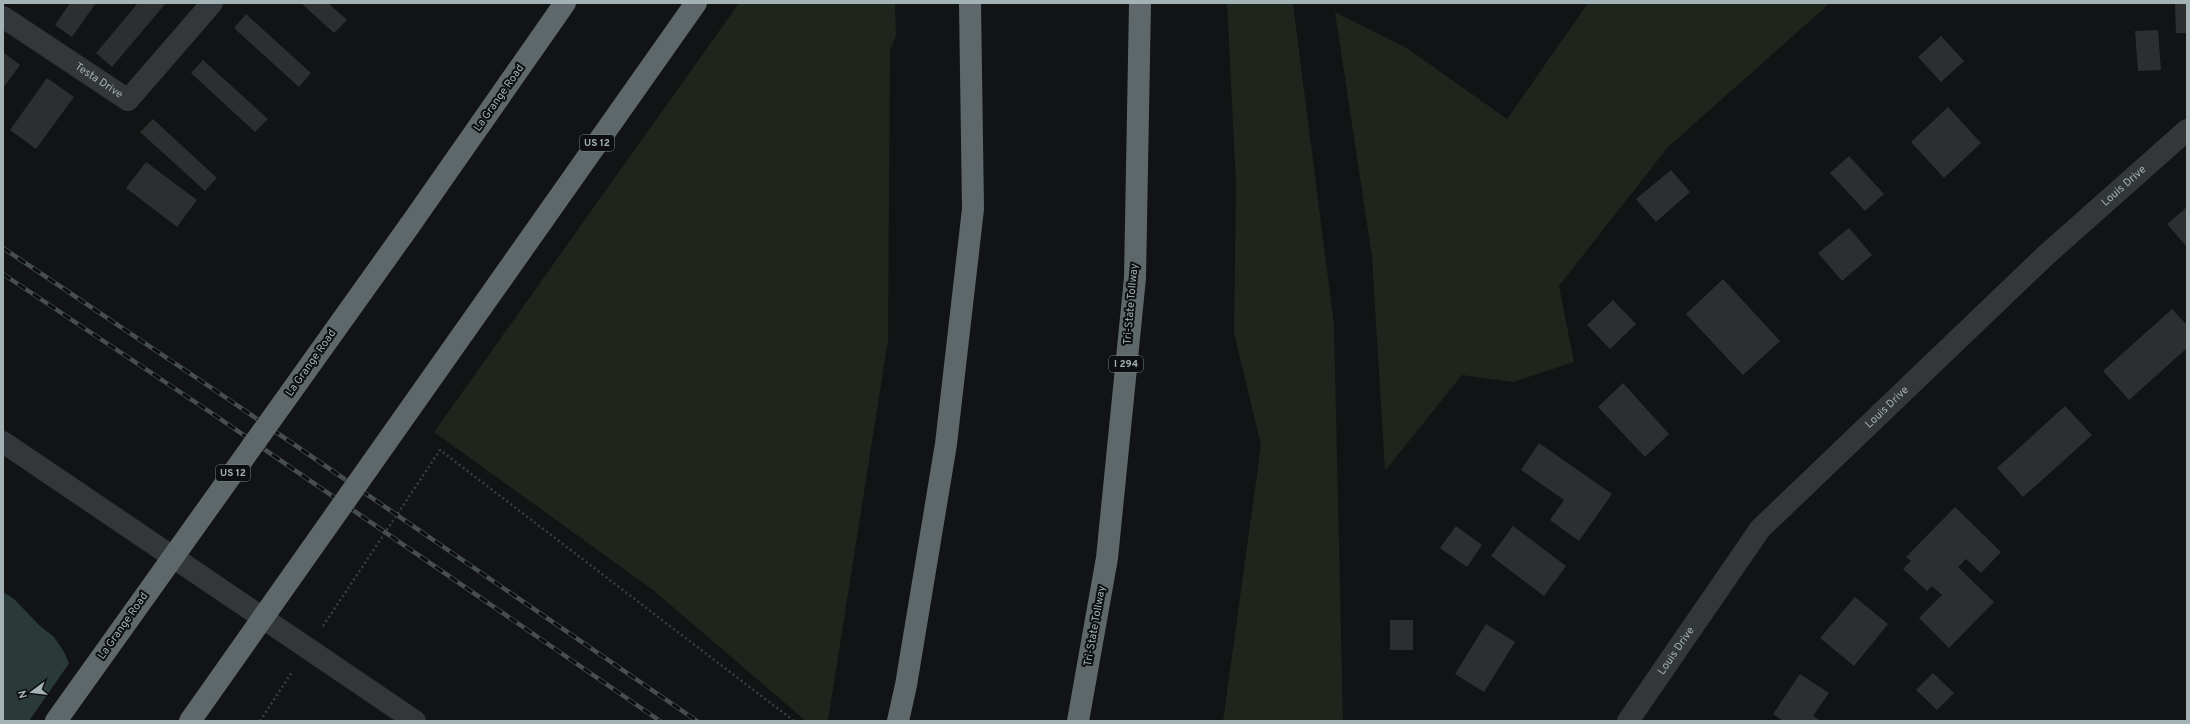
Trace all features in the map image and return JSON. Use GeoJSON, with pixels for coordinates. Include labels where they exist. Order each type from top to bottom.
{"type":"FeatureCollection","features":[{"type":"Feature","properties":{"kind":"highway","name":"La Grange Road"},"geometry":{"type":"LineString","coordinates":[[56,721],[410,225],[565,3]]}},
{"type":"Feature","properties":{"kind":"highway","name":"US 12"},"geometry":{"type":"LineString","coordinates":[[190,721],[696,3]]}},
{"type":"Feature","properties":{"kind":"highway"},"geometry":{"type":"LineString","coordinates":[[898,721],[906,685],[946,444],[973,209],[970,3]]}},
{"type":"Feature","properties":{"kind":"highway","name":"Tri-State Tollway"},"geometry":{"type":"LineString","coordinates":[[1078,721],[1107,558],[1135,278],[1140,3]]}},
{"type":"Feature","properties":{"kind":"street","name":"Testa Drive"},"geometry":{"type":"LineString","coordinates":[[3,17],[128,100],[212,3]]}},
{"type":"Feature","properties":{"kind":"street","name":"Louis Drive"},"geometry":{"type":"LineString","coordinates":[[1628,721],[1760,529],[2045,256],[2187,130]]}},
{"type":"Feature","properties":{"kind":"street"},"geometry":{"type":"LineString","coordinates":[[3,442],[415,721]]}},
{"type":"Feature","properties":{"kind":"path"},"geometry":{"type":"LineString","coordinates":[[260,721],[440,450],[794,721]]}},
{"type":"Feature","properties":{"kind":"shaded area"},"geometry":{"type":"Polygon","coordinates":[[[739,3],[895,3],[896,36],[890,50],[888,340],[828,721],[806,721],[653,590],[434,432],[739,3]]]}},
{"type":"Feature","properties":{"kind":"shaded area"},"geometry":{"type":"Polygon","coordinates":[[[1227,3],[1293,3],[1334,325],[1343,721],[1223,721],[1261,445],[1234,333],[1236,185],[1227,3]]]}},
{"type":"Feature","properties":{"kind":"shaded area"},"geometry":{"type":"Polygon","coordinates":[[[1588,3],[1830,3],[1668,147],[1559,286],[1574,362],[1513,382],[1462,375],[1385,471],[1372,257],[1335,12],[1407,48],[1507,119],[1588,3]]]}},
{"type":"Feature","properties":{"kind":"shaded area"},"geometry":{"type":"Polygon","coordinates":[[[3,592],[14,599],[40,626],[54,637],[64,652],[88,706],[82,721],[7,721],[3,719],[3,592]]]}},
{"type":"Feature","properties":{"kind":"pier"},"geometry":{"type":"Polygon","coordinates":[[[70,662],[90,706],[84,721],[29,721],[70,662]]]}},
{"type":"Feature","properties":{"kind":"building"},"geometry":{"type":"Polygon","coordinates":[[[70,3],[96,3],[72,37],[55,25],[70,3]]]}},
{"type":"Feature","properties":{"kind":"building"},"geometry":{"type":"Polygon","coordinates":[[[138,3],[166,3],[112,67],[96,53],[138,3]]]}},
{"type":"Feature","properties":{"kind":"building"},"geometry":{"type":"Polygon","coordinates":[[[301,3],[328,3],[347,20],[334,33],[301,3]]]}},
{"type":"Feature","properties":{"kind":"building"},"geometry":{"type":"Polygon","coordinates":[[[2175,3],[2187,3],[2187,33],[2176,33],[2175,3]]]}},
{"type":"Feature","properties":{"kind":"building"},"geometry":{"type":"Polygon","coordinates":[[[246,14],[311,73],[299,87],[234,28],[246,14]]]}},
{"type":"Feature","properties":{"kind":"building"},"geometry":{"type":"Polygon","coordinates":[[[2158,30],[2161,70],[2138,71],[2135,31],[2158,30]]]}},
{"type":"Feature","properties":{"kind":"building"},"geometry":{"type":"Polygon","coordinates":[[[1941,36],[1964,61],[1941,82],[1918,57],[1941,36]]]}},
{"type":"Feature","properties":{"kind":"building"},"geometry":{"type":"Polygon","coordinates":[[[3,52],[20,65],[3,88],[3,52]]]}},
{"type":"Feature","properties":{"kind":"building"},"geometry":{"type":"Polygon","coordinates":[[[203,60],[268,119],[255,132],[191,73],[203,60]]]}},
{"type":"Feature","properties":{"kind":"building"},"geometry":{"type":"Polygon","coordinates":[[[47,78],[74,97],[36,149],[10,130],[47,78]]]}},
{"type":"Feature","properties":{"kind":"building"},"geometry":{"type":"Polygon","coordinates":[[[1948,107],[1981,143],[1944,178],[1911,142],[1948,107]]]}},
{"type":"Feature","properties":{"kind":"building"},"geometry":{"type":"Polygon","coordinates":[[[153,119],[217,178],[205,191],[140,132],[153,119]]]}},
{"type":"Feature","properties":{"kind":"building"},"geometry":{"type":"Polygon","coordinates":[[[1849,156],[1884,194],[1865,211],[1830,173],[1849,156]]]}},
{"type":"Feature","properties":{"kind":"building"},"geometry":{"type":"Polygon","coordinates":[[[146,162],[197,200],[177,227],[126,188],[146,162]]]}},
{"type":"Feature","properties":{"kind":"building"},"geometry":{"type":"Polygon","coordinates":[[[1671,170],[1690,192],[1656,222],[1636,199],[1671,170]]]}},
{"type":"Feature","properties":{"kind":"building"},"geometry":{"type":"Polygon","coordinates":[[[2187,207],[2187,247],[2167,224],[2187,207]]]}},
{"type":"Feature","properties":{"kind":"building"},"geometry":{"type":"Polygon","coordinates":[[[1849,228],[1872,255],[1842,281],[1818,253],[1849,228]]]}},
{"type":"Feature","properties":{"kind":"building"},"geometry":{"type":"Polygon","coordinates":[[[1723,279],[1780,341],[1743,375],[1686,314],[1723,279]]]}},
{"type":"Feature","properties":{"kind":"building"},"geometry":{"type":"Polygon","coordinates":[[[1613,300],[1636,324],[1610,349],[1587,325],[1613,300]]]}},
{"type":"Feature","properties":{"kind":"building"},"geometry":{"type":"Polygon","coordinates":[[[2172,309],[2187,325],[2187,348],[2129,400],[2103,371],[2172,309]]]}},
{"type":"Feature","properties":{"kind":"building"},"geometry":{"type":"Polygon","coordinates":[[[1623,383],[1669,434],[1645,457],[1598,407],[1623,383]]]}},
{"type":"Feature","properties":{"kind":"building"},"geometry":{"type":"Polygon","coordinates":[[[2065,406],[2092,435],[2023,497],[1997,468],[2065,406]]]}},
{"type":"Feature","properties":{"kind":"building"},"geometry":{"type":"Polygon","coordinates":[[[1539,443],[1612,494],[1579,541],[1550,520],[1564,500],[1521,470],[1539,443]]]}},
{"type":"Feature","properties":{"kind":"building"},"geometry":{"type":"Polygon","coordinates":[[[1955,507],[2001,552],[1981,573],[1966,559],[1958,567],[1994,602],[1949,648],[1919,618],[1942,595],[1932,586],[1927,591],[1903,569],[1911,561],[1906,557],[1955,507]]]}},
{"type":"Feature","properties":{"kind":"building"},"geometry":{"type":"Polygon","coordinates":[[[1456,526],[1482,545],[1467,567],[1440,548],[1456,526]]]}},
{"type":"Feature","properties":{"kind":"building"},"geometry":{"type":"Polygon","coordinates":[[[1513,526],[1566,566],[1544,596],[1491,556],[1513,526]]]}},
{"type":"Feature","properties":{"kind":"building"},"geometry":{"type":"Polygon","coordinates":[[[1855,597],[1888,624],[1854,666],[1820,638],[1855,597]]]}},
{"type":"Feature","properties":{"kind":"building"},"geometry":{"type":"Polygon","coordinates":[[[1390,620],[1413,620],[1413,650],[1390,650],[1390,620]]]}},
{"type":"Feature","properties":{"kind":"building"},"geometry":{"type":"Polygon","coordinates":[[[1486,624],[1515,642],[1484,692],[1455,674],[1486,624]]]}},
{"type":"Feature","properties":{"kind":"building"},"geometry":{"type":"Polygon","coordinates":[[[1933,673],[1954,693],[1937,710],[1916,690],[1933,673]]]}},
{"type":"Feature","properties":{"kind":"building"},"geometry":{"type":"Polygon","coordinates":[[[1800,674],[1829,693],[1813,716],[1821,721],[1783,721],[1773,714],[1800,674]]]}},
{"type":"Feature","properties":{"kind":"railway"},"geometry":{"type":"LineString","coordinates":[[3,248],[225,397],[697,721]]}},
{"type":"Feature","properties":{"kind":"railway"},"geometry":{"type":"LineString","coordinates":[[3,274],[213,414],[660,721]]}}]}
